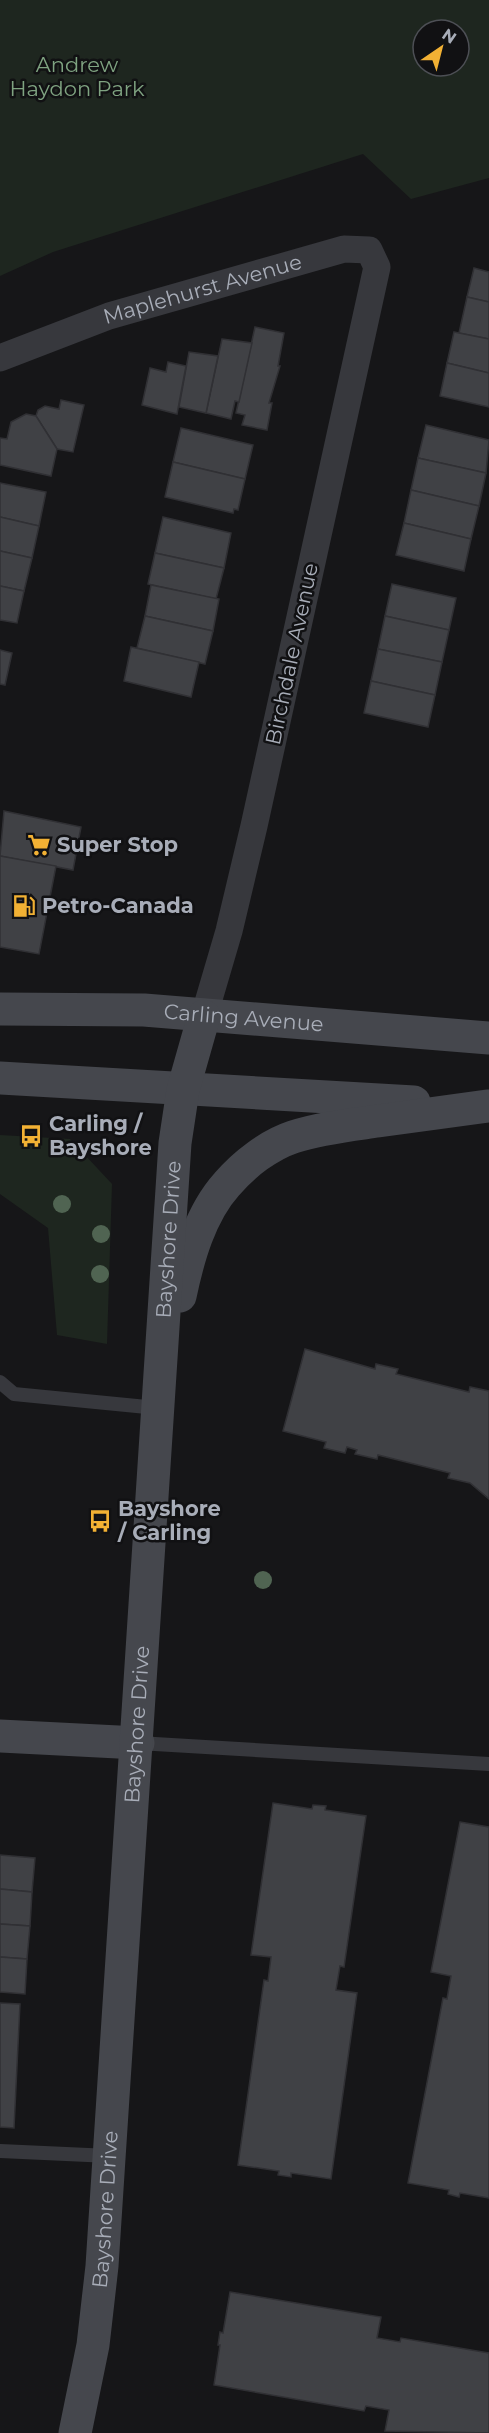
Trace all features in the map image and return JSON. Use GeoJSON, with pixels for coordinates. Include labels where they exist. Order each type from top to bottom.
{"type":"FeatureCollection","features":[{"type":"Feature","properties":{"kind":"main road","name":"Carling Avenue"},"geometry":{"type":"LineString","coordinates":[[0,1009],[144,1010],[489,1038]]}},
{"type":"Feature","properties":{"kind":"main road","name":"Bayshore Drive"},"geometry":{"type":"LineString","coordinates":[[75,2433],[93,2345],[102,2265],[138,1743],[157,1403],[175,1143],[183,1090],[204,1016]]}},
{"type":"Feature","properties":{"kind":"main road"},"geometry":{"type":"LineString","coordinates":[[0,1078],[488,1106]]}},
{"type":"Feature","properties":{"kind":"main road"},"geometry":{"type":"LineString","coordinates":[[157,1403],[188,1260],[216,1201],[226,1185],[244,1166],[292,1137],[327,1128],[488,1106]]}},
{"type":"Feature","properties":{"kind":"main road"},"geometry":{"type":"LineString","coordinates":[[0,1736],[138,1743]]}},
{"type":"Feature","properties":{"kind":"street","name":"Maplehurst Avenue"},"geometry":{"type":"LineString","coordinates":[[0,358],[109,316],[344,249],[369,250],[377,267],[372,291]]}},
{"type":"Feature","properties":{"kind":"street","name":"Birchdale Avenue"},"geometry":{"type":"LineString","coordinates":[[204,1016],[229,931],[255,826],[372,291]]}},
{"type":"Feature","properties":{"kind":"lane"},"geometry":{"type":"LineString","coordinates":[[0,1382],[14,1394],[157,1403]]}},
{"type":"Feature","properties":{"kind":"lane"},"geometry":{"type":"LineString","coordinates":[[138,1743],[489,1764]]}},
{"type":"Feature","properties":{"kind":"lane"},"geometry":{"type":"LineString","coordinates":[[0,2151],[110,2156]]}},
{"type":"Feature","properties":{"kind":"green space","name":"Andrew Haydon Park"},"geometry":{"type":"Polygon","coordinates":[[[0,0],[489,0],[489,178],[411,199],[363,154],[53,252],[0,276],[0,0]]]}},
{"type":"Feature","properties":{"kind":"green space"},"geometry":{"type":"Polygon","coordinates":[[[0,1135],[70,1139],[112,1184],[107,1344],[57,1335],[48,1228],[0,1194],[0,1135]]]}},
{"type":"Feature","properties":{"kind":"building"},"geometry":{"type":"Polygon","coordinates":[[[474,268],[489,272],[489,302],[467,297],[474,268]]]}},
{"type":"Feature","properties":{"kind":"building"},"geometry":{"type":"Polygon","coordinates":[[[467,297],[489,302],[489,339],[459,333],[467,297]]]}},
{"type":"Feature","properties":{"kind":"building"},"geometry":{"type":"Polygon","coordinates":[[[255,327],[284,333],[278,366],[280,366],[269,403],[272,403],[267,430],[242,425],[245,415],[236,413],[255,327]]]}},
{"type":"Feature","properties":{"kind":"building"},"geometry":{"type":"Polygon","coordinates":[[[454,332],[489,339],[489,373],[447,363],[454,332]]]}},
{"type":"Feature","properties":{"kind":"building"},"geometry":{"type":"Polygon","coordinates":[[[222,339],[252,343],[239,402],[235,401],[231,419],[206,413],[222,339]]]}},
{"type":"Feature","properties":{"kind":"building"},"geometry":{"type":"Polygon","coordinates":[[[189,352],[218,356],[206,413],[179,407],[189,352]]]}},
{"type":"Feature","properties":{"kind":"building"},"geometry":{"type":"Polygon","coordinates":[[[168,362],[186,366],[177,414],[142,405],[150,368],[166,372],[168,362]]]}},
{"type":"Feature","properties":{"kind":"building"},"geometry":{"type":"Polygon","coordinates":[[[447,363],[489,373],[489,407],[440,396],[447,363]]]}},
{"type":"Feature","properties":{"kind":"building"},"geometry":{"type":"Polygon","coordinates":[[[61,400],[84,405],[73,452],[57,449],[36,416],[38,410],[45,406],[59,409],[61,400]]]}},
{"type":"Feature","properties":{"kind":"building"},"geometry":{"type":"Polygon","coordinates":[[[26,414],[36,416],[57,449],[51,476],[0,465],[0,438],[7,439],[11,422],[26,414]]]}},
{"type":"Feature","properties":{"kind":"building"},"geometry":{"type":"Polygon","coordinates":[[[426,425],[489,440],[486,473],[418,458],[426,425]]]}},
{"type":"Feature","properties":{"kind":"building"},"geometry":{"type":"Polygon","coordinates":[[[181,428],[253,445],[245,479],[173,462],[181,428]]]}},
{"type":"Feature","properties":{"kind":"building"},"geometry":{"type":"Polygon","coordinates":[[[418,458],[486,473],[479,506],[411,490],[418,458]]]}},
{"type":"Feature","properties":{"kind":"building"},"geometry":{"type":"Polygon","coordinates":[[[173,462],[245,479],[238,510],[234,509],[233,513],[165,497],[173,462]]]}},
{"type":"Feature","properties":{"kind":"building"},"geometry":{"type":"Polygon","coordinates":[[[0,483],[46,492],[39,526],[0,517],[0,483]]]}},
{"type":"Feature","properties":{"kind":"building"},"geometry":{"type":"Polygon","coordinates":[[[411,490],[479,506],[471,539],[404,523],[411,490]]]}},
{"type":"Feature","properties":{"kind":"building"},"geometry":{"type":"Polygon","coordinates":[[[0,517],[39,526],[32,558],[0,551],[0,517]]]}},
{"type":"Feature","properties":{"kind":"building"},"geometry":{"type":"Polygon","coordinates":[[[163,517],[231,533],[224,568],[155,553],[163,517]]]}},
{"type":"Feature","properties":{"kind":"building"},"geometry":{"type":"Polygon","coordinates":[[[404,523],[471,539],[464,571],[396,555],[404,523]]]}},
{"type":"Feature","properties":{"kind":"building"},"geometry":{"type":"Polygon","coordinates":[[[0,551],[32,558],[24,591],[0,586],[0,551]]]}},
{"type":"Feature","properties":{"kind":"building"},"geometry":{"type":"Polygon","coordinates":[[[155,553],[224,568],[216,599],[148,584],[155,553]]]}},
{"type":"Feature","properties":{"kind":"building"},"geometry":{"type":"Polygon","coordinates":[[[392,584],[456,598],[449,630],[385,616],[392,584]]]}},
{"type":"Feature","properties":{"kind":"building"},"geometry":{"type":"Polygon","coordinates":[[[151,585],[219,599],[213,631],[145,616],[151,585]]]}},
{"type":"Feature","properties":{"kind":"building"},"geometry":{"type":"Polygon","coordinates":[[[0,586],[24,591],[17,623],[0,620],[0,586]]]}},
{"type":"Feature","properties":{"kind":"building"},"geometry":{"type":"Polygon","coordinates":[[[145,616],[213,631],[205,664],[137,648],[145,616]]]}},
{"type":"Feature","properties":{"kind":"building"},"geometry":{"type":"Polygon","coordinates":[[[385,616],[449,630],[442,662],[378,649],[385,616]]]}},
{"type":"Feature","properties":{"kind":"building"},"geometry":{"type":"Polygon","coordinates":[[[131,647],[199,662],[191,697],[124,681],[131,647]]]}},
{"type":"Feature","properties":{"kind":"building"},"geometry":{"type":"Polygon","coordinates":[[[378,649],[442,662],[435,695],[371,681],[378,649]]]}},
{"type":"Feature","properties":{"kind":"building"},"geometry":{"type":"Polygon","coordinates":[[[0,650],[12,653],[5,685],[0,684],[0,650]]]}},
{"type":"Feature","properties":{"kind":"building"},"geometry":{"type":"Polygon","coordinates":[[[371,681],[435,695],[428,727],[364,713],[371,681]]]}},
{"type":"Feature","properties":{"kind":"building","name":"Super Stop"},"geometry":{"type":"Polygon","coordinates":[[[4,811],[81,827],[73,870],[0,856],[4,811]]]}},
{"type":"Feature","properties":{"kind":"building","name":"Petro-Canada"},"geometry":{"type":"Polygon","coordinates":[[[0,856],[56,866],[39,954],[0,947],[0,856]]]}},
{"type":"Feature","properties":{"kind":"building"},"geometry":{"type":"Polygon","coordinates":[[[305,1349],[375,1369],[376,1364],[398,1369],[396,1374],[469,1392],[470,1387],[489,1391],[489,1499],[470,1483],[448,1478],[450,1473],[378,1455],[377,1459],[355,1454],[357,1450],[347,1447],[345,1453],[324,1448],[326,1442],[283,1431],[305,1349]]]}},
{"type":"Feature","properties":{"kind":"building"},"geometry":{"type":"Polygon","coordinates":[[[273,1803],[312,1809],[313,1805],[326,1806],[325,1810],[366,1816],[344,1967],[340,1966],[336,1990],[357,1993],[331,2179],[291,2173],[291,2177],[278,2175],[279,2171],[238,2165],[264,1980],[268,1981],[271,1957],[251,1955],[273,1803]]]}},
{"type":"Feature","properties":{"kind":"building"},"geometry":{"type":"Polygon","coordinates":[[[460,1822],[489,1827],[489,2198],[460,2193],[459,2197],[448,2194],[449,2190],[408,2183],[443,1998],[447,1999],[451,1976],[431,1972],[460,1822]]]}},
{"type":"Feature","properties":{"kind":"building"},"geometry":{"type":"Polygon","coordinates":[[[0,1855],[35,1858],[32,1892],[0,1889],[0,1855]]]}},
{"type":"Feature","properties":{"kind":"building"},"geometry":{"type":"Polygon","coordinates":[[[0,1889],[32,1892],[30,1926],[0,1924],[0,1889]]]}},
{"type":"Feature","properties":{"kind":"building"},"geometry":{"type":"Polygon","coordinates":[[[0,1924],[30,1926],[27,1959],[0,1957],[0,1924]]]}},
{"type":"Feature","properties":{"kind":"building"},"geometry":{"type":"Polygon","coordinates":[[[0,1957],[27,1959],[25,1994],[0,1992],[0,1957]]]}},
{"type":"Feature","properties":{"kind":"building"},"geometry":{"type":"Polygon","coordinates":[[[0,2003],[20,2004],[14,2128],[0,2127],[0,2003]]]}},
{"type":"Feature","properties":{"kind":"building"},"geometry":{"type":"Polygon","coordinates":[[[230,2292],[381,2317],[377,2338],[400,2342],[401,2338],[489,2353],[489,2433],[385,2431],[389,2410],[366,2406],[364,2411],[214,2385],[220,2332],[223,2333],[230,2292]]]}},
{"type":"Feature","properties":{"kind":"place","name":"Super Stop"},"geometry":{"type":"Point","coordinates":[39,845]}},
{"type":"Feature","properties":{"kind":"place","name":"Petro-Canada"},"geometry":{"type":"Point","coordinates":[24,906]}},
{"type":"Feature","properties":{"kind":"place","name":"Carling / Bayshore"},"geometry":{"type":"Point","coordinates":[31,1136]}},
{"type":"Feature","properties":{"kind":"place","name":"Bayshore / Carling"},"geometry":{"type":"Point","coordinates":[100,1521]}}]}
